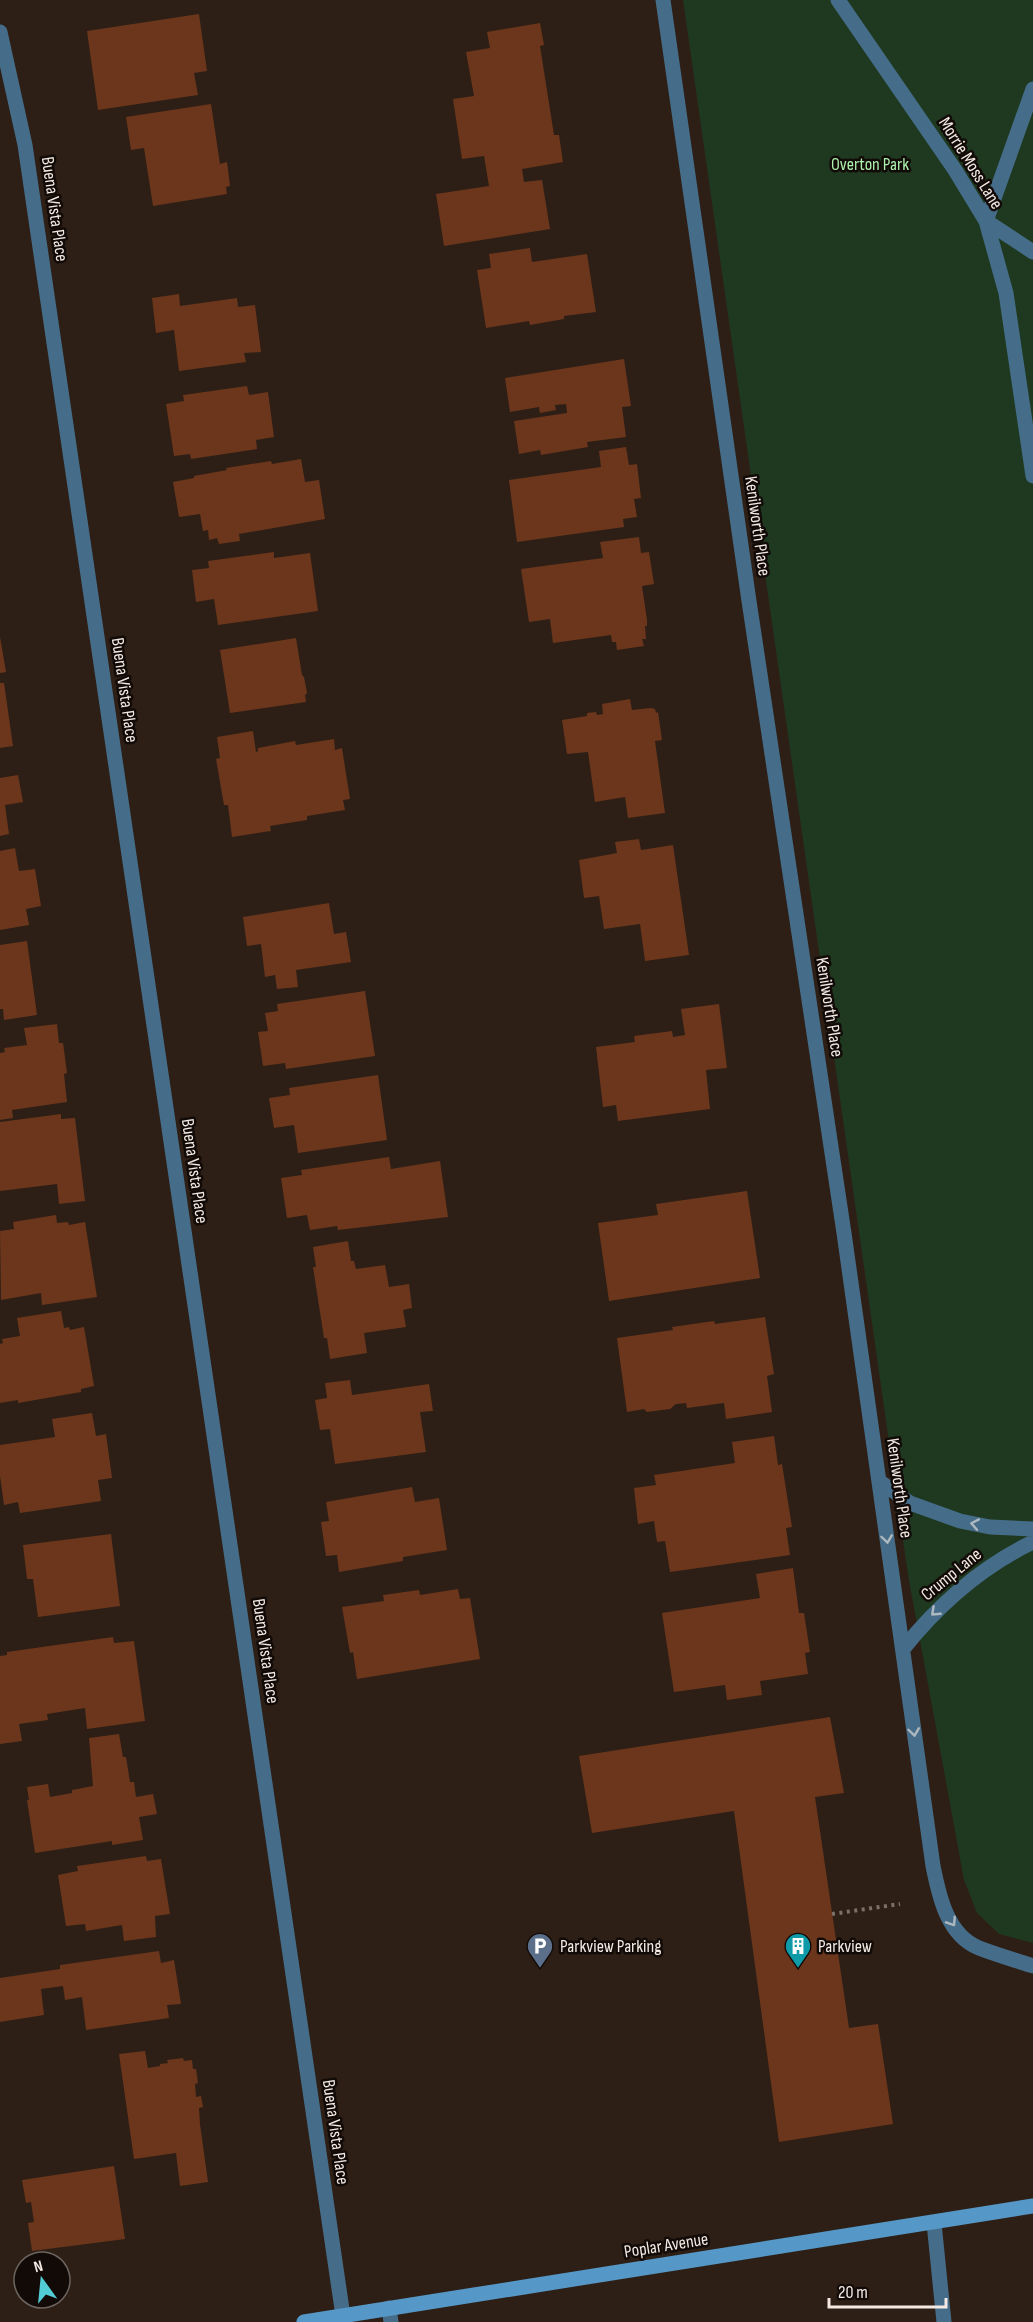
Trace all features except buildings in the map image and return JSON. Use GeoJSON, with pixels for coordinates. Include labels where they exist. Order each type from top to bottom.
{"type":"FeatureCollection","features":[{"type":"Feature","properties":{"kind":"main road","name":"Poplar Avenue"},"geometry":{"type":"LineString","coordinates":[[304,2322],[343,2316],[390,2315],[1033,2206]]}},
{"type":"Feature","properties":{"kind":"street","name":"Kenilworth Place"},"geometry":{"type":"LineString","coordinates":[[663,0],[749,601],[842,1221],[933,1866],[944,1907],[951,1923],[977,1947],[1033,1966]]}},
{"type":"Feature","properties":{"kind":"street","name":"Morrie Moss Lane"},"geometry":{"type":"LineString","coordinates":[[838,0],[956,170],[986,221],[1006,293],[1033,476]]}},
{"type":"Feature","properties":{"kind":"street","name":"Buena Vista Place"},"geometry":{"type":"LineString","coordinates":[[0,32],[26,145],[343,2316]]}},
{"type":"Feature","properties":{"kind":"street"},"geometry":{"type":"LineString","coordinates":[[1033,89],[986,221],[1033,252]]}},
{"type":"Feature","properties":{"kind":"street","name":"Crump Lane"},"geometry":{"type":"LineString","coordinates":[[879,1481],[910,1503],[960,1521],[990,1527],[1033,1529]]}},
{"type":"Feature","properties":{"kind":"street","name":"Crump Lane"},"geometry":{"type":"LineString","coordinates":[[903,1649],[925,1621],[971,1579],[1033,1542]]}},
{"type":"Feature","properties":{"kind":"street"},"geometry":{"type":"LineString","coordinates":[[934,2223],[944,2322]]}},
{"type":"Feature","properties":{"kind":"path"},"geometry":{"type":"LineString","coordinates":[[832,1914],[900,1904]]}},
{"type":"Feature","properties":{"kind":"green space","name":"Overton Park"},"geometry":{"type":"Polygon","coordinates":[[[683,0],[1033,0],[1033,1943],[999,1934],[977,1913],[964,1880],[908,1575],[683,0]]]}},
{"type":"Feature","properties":{"kind":"place","name":"Parkview Parking"},"geometry":{"type":"Point","coordinates":[540,1969]}},
{"type":"Feature","properties":{"kind":"place","name":"Parkview"},"geometry":{"type":"Point","coordinates":[798,1969]}}]}
